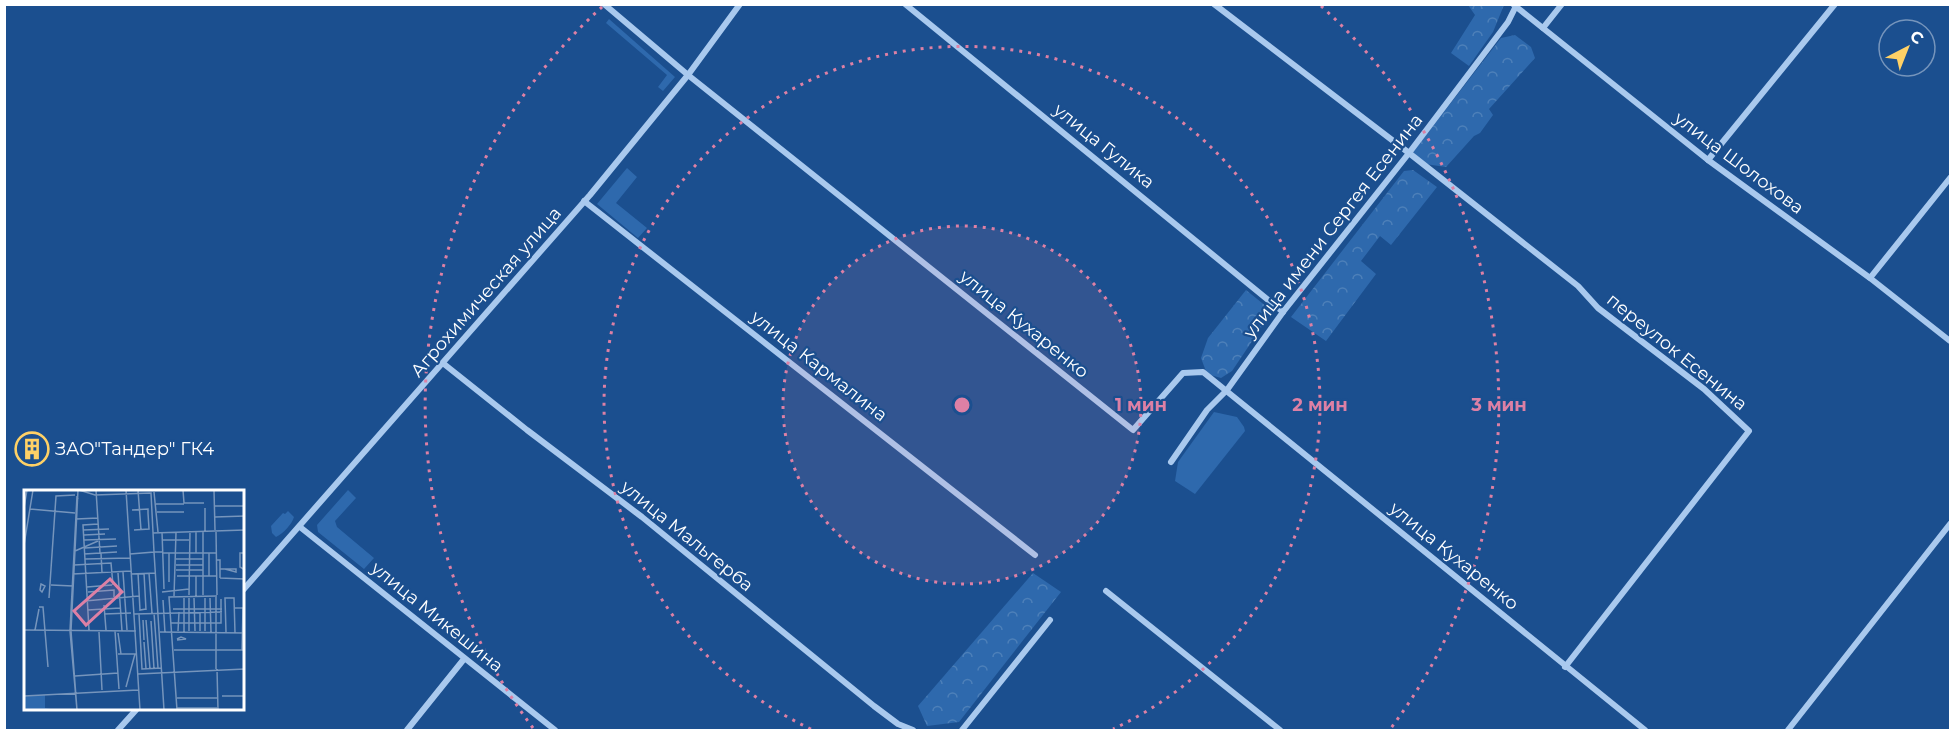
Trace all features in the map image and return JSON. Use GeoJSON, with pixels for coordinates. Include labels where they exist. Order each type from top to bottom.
{"type":"FeatureCollection","features":[{"type":"Feature","properties":{"kind":"street","name":"улица Кухаренко"},"geometry":{"type":"LineString","coordinates":[[604,4],[688,75],[1133,430],[1183,373],[1203,372],[1645,730]]}},
{"type":"Feature","properties":{"kind":"street","name":"Агрохимическая улица"},"geometry":{"type":"LineString","coordinates":[[244,589],[444,364],[584,201],[688,75],[740,4]]}},
{"type":"Feature","properties":{"kind":"street","name":"улица Гулика"},"geometry":{"type":"LineString","coordinates":[[905,4],[1283,312]]}},
{"type":"Feature","properties":{"kind":"street"},"geometry":{"type":"LineString","coordinates":[[1214,4],[1410,153]]}},
{"type":"Feature","properties":{"kind":"street"},"geometry":{"type":"LineString","coordinates":[[1543,28],[1562,4]]}},
{"type":"Feature","properties":{"kind":"street"},"geometry":{"type":"LineString","coordinates":[[1708,160],[1835,4]]}},
{"type":"Feature","properties":{"kind":"street","name":"улица имени Сергея Есенина"},"geometry":{"type":"LineString","coordinates":[[1171,462],[1207,410],[1227,390],[1283,312],[1410,153],[1508,22],[1515,5]]}},
{"type":"Feature","properties":{"kind":"street","name":"улица Шолохова"},"geometry":{"type":"LineString","coordinates":[[1515,5],[1708,160],[1870,278],[1950,341]]}},
{"type":"Feature","properties":{"kind":"street","name":"переулок Есенина"},"geometry":{"type":"LineString","coordinates":[[1410,153],[1578,286],[1598,308],[1704,389],[1749,431],[1565,667]]}},
{"type":"Feature","properties":{"kind":"street"},"geometry":{"type":"LineString","coordinates":[[1870,278],[1950,178]]}},
{"type":"Feature","properties":{"kind":"street","name":"улица Кармалина"},"geometry":{"type":"LineString","coordinates":[[584,201],[1035,555]]}},
{"type":"Feature","properties":{"kind":"street","name":"улица Мальгерба"},"geometry":{"type":"LineString","coordinates":[[444,364],[642,517],[874,706],[898,724],[913,730]]}},
{"type":"Feature","properties":{"kind":"street"},"geometry":{"type":"LineString","coordinates":[[1788,730],[1950,524]]}},
{"type":"Feature","properties":{"kind":"street","name":"улица Микешина"},"geometry":{"type":"LineString","coordinates":[[300,527],[555,730]]}},
{"type":"Feature","properties":{"kind":"street"},"geometry":{"type":"LineString","coordinates":[[1106,591],[1280,730]]}},
{"type":"Feature","properties":{"kind":"street"},"geometry":{"type":"LineString","coordinates":[[962,730],[1050,620]]}},
{"type":"Feature","properties":{"kind":"street"},"geometry":{"type":"LineString","coordinates":[[407,730],[464,659]]}},
{"type":"Feature","properties":{"kind":"street"},"geometry":{"type":"LineString","coordinates":[[118,730],[135,711]]}},
{"type":"Feature","properties":{"kind":"green space"},"geometry":{"type":"Polygon","coordinates":[[[1468,5],[1504,5],[1493,32],[1469,66],[1451,53],[1475,15],[1468,5]]]}},
{"type":"Feature","properties":{"kind":"green space"},"geometry":{"type":"Polygon","coordinates":[[[609,19],[675,77],[663,91],[658,87],[667,75],[606,23],[609,19]]]}},
{"type":"Feature","properties":{"kind":"green space"},"geometry":{"type":"Polygon","coordinates":[[[1515,35],[1531,47],[1535,58],[1489,109],[1493,115],[1480,133],[1474,136],[1446,167],[1425,164],[1413,152],[1501,38],[1515,35]]]}},
{"type":"Feature","properties":{"kind":"green space"},"geometry":{"type":"Polygon","coordinates":[[[627,168],[637,177],[616,203],[647,228],[638,238],[597,204],[627,168]]]}},
{"type":"Feature","properties":{"kind":"green space"},"geometry":{"type":"Polygon","coordinates":[[[1413,170],[1437,187],[1391,245],[1380,236],[1361,261],[1376,274],[1326,341],[1291,317],[1404,171],[1413,170]]]}},
{"type":"Feature","properties":{"kind":"green space"},"geometry":{"type":"Polygon","coordinates":[[[1246,290],[1267,307],[1267,319],[1232,371],[1221,378],[1207,374],[1201,358],[1208,338],[1246,290]]]}},
{"type":"Feature","properties":{"kind":"green space"},"geometry":{"type":"Polygon","coordinates":[[[1214,412],[1237,417],[1245,431],[1195,494],[1175,481],[1178,462],[1214,412]]]}},
{"type":"Feature","properties":{"kind":"green space"},"geometry":{"type":"Polygon","coordinates":[[[348,490],[356,498],[335,521],[337,527],[374,558],[364,569],[318,532],[317,525],[348,490]]]}},
{"type":"Feature","properties":{"kind":"green space"},"geometry":{"type":"Polygon","coordinates":[[[288,511],[294,517],[293,520],[276,537],[272,533],[271,526],[283,513],[288,511]]]}},
{"type":"Feature","properties":{"kind":"green space"},"geometry":{"type":"Polygon","coordinates":[[[1033,573],[1061,592],[959,722],[927,726],[918,706],[1033,573]]]}},
{"type":"Feature","properties":{"kind":"place","name":"ЗАО\"Тандер\" ГК4"},"geometry":{"type":"Point","coordinates":[32,449]}}]}
